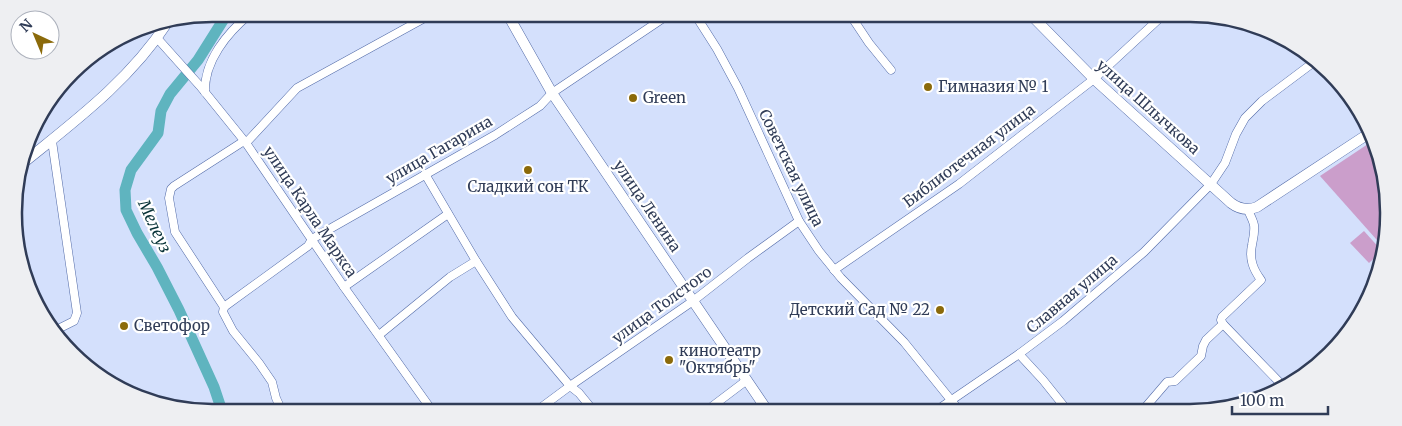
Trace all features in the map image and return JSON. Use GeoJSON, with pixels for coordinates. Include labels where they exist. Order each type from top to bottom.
{"type":"FeatureCollection","features":[{"type":"Feature","properties":{"kind":"main road","name":"улица Ленина"},"geometry":{"type":"LineString","coordinates":[[512,22],[552,92],[763,404]]}},
{"type":"Feature","properties":{"kind":"main road","name":"улица Шлычкова"},"geometry":{"type":"LineString","coordinates":[[1039,22],[1094,79],[1236,207],[1248,210]]}},
{"type":"Feature","properties":{"kind":"main road"},"geometry":{"type":"LineString","coordinates":[[32,156],[92,107],[122,79],[162,30]]}},
{"type":"Feature","properties":{"kind":"main road"},"geometry":{"type":"LineString","coordinates":[[1248,210],[1257,207],[1364,137]]}},
{"type":"Feature","properties":{"kind":"main road"},"geometry":{"type":"LineString","coordinates":[[33,153],[37,152]]}},
{"type":"Feature","properties":{"kind":"street"},"geometry":{"type":"LineString","coordinates":[[202,89],[214,56],[221,45],[243,22]]}},
{"type":"Feature","properties":{"kind":"street"},"geometry":{"type":"LineString","coordinates":[[279,404],[272,382],[260,363],[233,331],[223,312],[224,307],[176,232],[169,198],[171,189],[245,142],[297,88],[417,22]]}},
{"type":"Feature","properties":{"kind":"street","name":"улица Гагарина"},"geometry":{"type":"LineString","coordinates":[[224,307],[308,246],[312,239],[495,134],[540,106],[552,92],[659,22]]}},
{"type":"Feature","properties":{"kind":"street","name":"Советская улица"},"geometry":{"type":"LineString","coordinates":[[700,22],[738,88],[799,221],[819,251],[834,270],[904,342],[955,404]]}},
{"type":"Feature","properties":{"kind":"street"},"geometry":{"type":"LineString","coordinates":[[855,22],[891,70]]}},
{"type":"Feature","properties":{"kind":"street","name":"Библиотечная улица"},"geometry":{"type":"LineString","coordinates":[[834,270],[959,184],[1094,79],[1156,22]]}},
{"type":"Feature","properties":{"kind":"street","name":"улица Карла Маркса"},"geometry":{"type":"LineString","coordinates":[[157,38],[245,142],[344,287],[427,404]]}},
{"type":"Feature","properties":{"kind":"street","name":"Славная улица"},"geometry":{"type":"LineString","coordinates":[[946,404],[1063,321],[1144,252],[1211,184],[1225,163],[1236,134],[1245,118],[1262,101],[1309,65]]}},
{"type":"Feature","properties":{"kind":"street"},"geometry":{"type":"LineString","coordinates":[[52,140],[76,313],[74,321],[61,328]]}},
{"type":"Feature","properties":{"kind":"street"},"geometry":{"type":"LineString","coordinates":[[425,174],[476,261],[512,317],[570,386],[588,404]]}},
{"type":"Feature","properties":{"kind":"street"},"geometry":{"type":"LineString","coordinates":[[1248,210],[1254,228],[1251,260],[1260,280],[1221,320],[1278,381]]}},
{"type":"Feature","properties":{"kind":"street"},"geometry":{"type":"LineString","coordinates":[[344,287],[448,214]]}},
{"type":"Feature","properties":{"kind":"street","name":"улица Толстого"},"geometry":{"type":"LineString","coordinates":[[546,404],[693,301],[799,221]]}},
{"type":"Feature","properties":{"kind":"street"},"geometry":{"type":"LineString","coordinates":[[378,335],[450,277],[476,261]]}},
{"type":"Feature","properties":{"kind":"street"},"geometry":{"type":"LineString","coordinates":[[1148,404],[1167,382],[1175,381],[1201,356],[1206,340],[1223,324]]}},
{"type":"Feature","properties":{"kind":"street"},"geometry":{"type":"LineString","coordinates":[[1019,354],[1062,404]]}},
{"type":"Feature","properties":{"kind":"street"},"geometry":{"type":"LineString","coordinates":[[715,404],[747,380]]}},
{"type":"Feature","properties":{"kind":"shaded area"},"geometry":{"type":"Polygon","coordinates":[[[1367,145],[1378,188],[1380,213],[1378,241],[1320,176],[1367,145]]]}},
{"type":"Feature","properties":{"kind":"shaded area"},"geometry":{"type":"Polygon","coordinates":[[[1364,231],[1377,245],[1374,258],[1369,263],[1350,243],[1364,231]]]}},
{"type":"Feature","properties":{"kind":"waterway","name":"Мелеуз"},"geometry":{"type":"LineString","coordinates":[[220,404],[214,387],[179,310],[126,210],[125,190],[131,170],[158,133],[161,111],[170,94],[198,60],[222,22]]}},
{"type":"Feature","properties":{"kind":"place","name":"Гимназия № 1"},"geometry":{"type":"Point","coordinates":[928,87]}},
{"type":"Feature","properties":{"kind":"place","name":"Green"},"geometry":{"type":"Point","coordinates":[633,98]}},
{"type":"Feature","properties":{"kind":"place","name":"Сладкий сон ТК"},"geometry":{"type":"Point","coordinates":[528,170]}},
{"type":"Feature","properties":{"kind":"place","name":"Детский Сад № 22"},"geometry":{"type":"Point","coordinates":[940,310]}},
{"type":"Feature","properties":{"kind":"place","name":"Светофор"},"geometry":{"type":"Point","coordinates":[124,326]}},
{"type":"Feature","properties":{"kind":"place","name":"кинотеатр \"Октябрь\""},"geometry":{"type":"Point","coordinates":[669,360]}}]}
